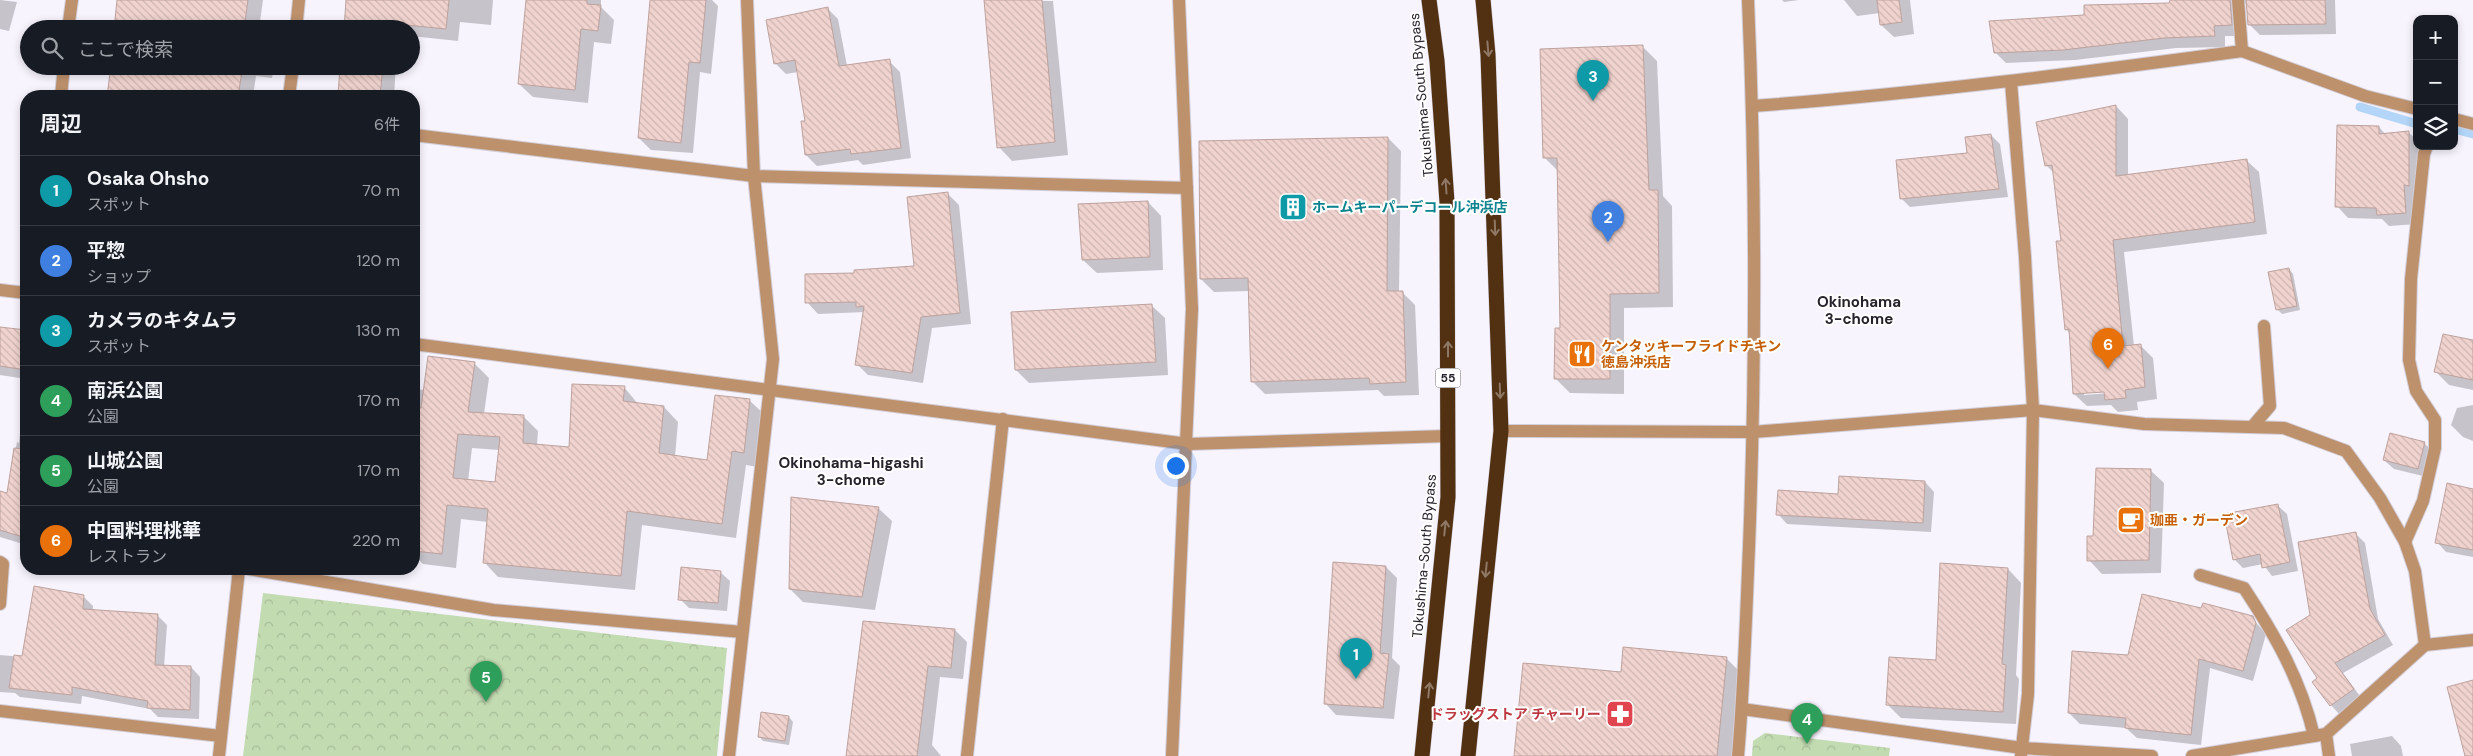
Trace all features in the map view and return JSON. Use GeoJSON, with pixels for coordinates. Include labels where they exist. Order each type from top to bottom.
{"type":"FeatureCollection","features":[{"type":"Feature","properties":{"kind":"highway","name":"Tokushima-South Bypass"},"geometry":{"type":"LineString","coordinates":[[1422,756],[1448,497],[1447,202],[1438,61],[1429,0]]}},
{"type":"Feature","properties":{"kind":"highway"},"geometry":{"type":"LineString","coordinates":[[1468,756],[1501,431],[1488,55],[1483,0]]}},
{"type":"Feature","properties":{"kind":"street"},"geometry":{"type":"LineString","coordinates":[[69,20],[72,0]]}},
{"type":"Feature","properties":{"kind":"street"},"geometry":{"type":"LineString","coordinates":[[297,20],[299,0]]}},
{"type":"Feature","properties":{"kind":"street"},"geometry":{"type":"LineString","coordinates":[[729,756],[773,359],[754,176],[747,0]]}},
{"type":"Feature","properties":{"kind":"street"},"geometry":{"type":"LineString","coordinates":[[1172,756],[1188,444],[1192,309],[1179,0]]}},
{"type":"Feature","properties":{"kind":"street"},"geometry":{"type":"LineString","coordinates":[[1738,756],[1742,709],[1754,432],[1753,106],[1748,0]]}},
{"type":"Feature","properties":{"kind":"street"},"geometry":{"type":"LineString","coordinates":[[2238,0],[2242,51]]}},
{"type":"Feature","properties":{"kind":"street"},"geometry":{"type":"LineString","coordinates":[[1753,106],[1867,98],[2012,82],[2242,51],[2365,96],[2413,108]]}},
{"type":"Feature","properties":{"kind":"street"},"geometry":{"type":"LineString","coordinates":[[62,90],[63,75]]}},
{"type":"Feature","properties":{"kind":"street"},"geometry":{"type":"LineString","coordinates":[[290,90],[291,75]]}},
{"type":"Feature","properties":{"kind":"street"},"geometry":{"type":"LineString","coordinates":[[2012,82],[2025,257],[2033,410],[2028,694],[2021,752]]}},
{"type":"Feature","properties":{"kind":"street"},"geometry":{"type":"LineString","coordinates":[[2458,120],[2473,124]]}},
{"type":"Feature","properties":{"kind":"street"},"geometry":{"type":"LineString","coordinates":[[420,135],[754,176],[1187,188]]}},
{"type":"Feature","properties":{"kind":"street"},"geometry":{"type":"LineString","coordinates":[[2405,542],[2423,501],[2435,448],[2436,420],[2416,391],[2408,360],[2411,279],[2426,150]]}},
{"type":"Feature","properties":{"kind":"street"},"geometry":{"type":"LineString","coordinates":[[0,290],[20,293]]}},
{"type":"Feature","properties":{"kind":"street"},"geometry":{"type":"LineString","coordinates":[[2252,427],[2270,406],[2264,326]]}},
{"type":"Feature","properties":{"kind":"street"},"geometry":{"type":"LineString","coordinates":[[420,345],[1188,444],[1448,436]]}},
{"type":"Feature","properties":{"kind":"street"},"geometry":{"type":"LineString","coordinates":[[1501,431],[1754,432],[2033,410],[2144,424],[2284,428],[2346,451],[2380,498],[2405,542],[2415,571],[2425,645]]}},
{"type":"Feature","properties":{"kind":"street"},"geometry":{"type":"LineString","coordinates":[[967,756],[1003,419]]}},
{"type":"Feature","properties":{"kind":"street"},"geometry":{"type":"LineString","coordinates":[[0,562],[4,564],[0,604]]}},
{"type":"Feature","properties":{"kind":"street"},"geometry":{"type":"LineString","coordinates":[[219,756],[238,575]]}},
{"type":"Feature","properties":{"kind":"street"},"geometry":{"type":"LineString","coordinates":[[285,575],[493,610],[742,632]]}},
{"type":"Feature","properties":{"kind":"street"},"geometry":{"type":"LineString","coordinates":[[2200,575],[2244,588],[2276,636],[2329,756]]}},
{"type":"Feature","properties":{"kind":"street"},"geometry":{"type":"LineString","coordinates":[[2192,756],[2320,735],[2425,645],[2473,640]]}},
{"type":"Feature","properties":{"kind":"street"},"geometry":{"type":"LineString","coordinates":[[1742,709],[2021,752],[2152,756]]}},
{"type":"Feature","properties":{"kind":"street"},"geometry":{"type":"LineString","coordinates":[[0,711],[221,736]]}},
{"type":"Feature","properties":{"kind":"green space"},"geometry":{"type":"Polygon","coordinates":[[[263,593],[727,648],[717,756],[243,756],[263,593]]]}},
{"type":"Feature","properties":{"kind":"green space"},"geometry":{"type":"Polygon","coordinates":[[[1765,733],[1890,748],[1889,756],[1752,756],[1753,741],[1765,733]]]}},
{"type":"Feature","properties":{"kind":"building"},"geometry":{"type":"Polygon","coordinates":[[[117,0],[248,0],[245,20],[115,20],[117,0]]]}},
{"type":"Feature","properties":{"kind":"building"},"geometry":{"type":"Polygon","coordinates":[[[346,0],[449,0],[446,29],[420,26],[420,20],[345,20],[346,0]]]}},
{"type":"Feature","properties":{"kind":"building"},"geometry":{"type":"Polygon","coordinates":[[[526,0],[587,0],[587,4],[601,5],[598,31],[581,29],[575,90],[518,84],[526,0]]]}},
{"type":"Feature","properties":{"kind":"building"},"geometry":{"type":"Polygon","coordinates":[[[650,0],[706,0],[700,63],[689,62],[681,143],[638,138],[650,0]]]}},
{"type":"Feature","properties":{"kind":"building"},"geometry":{"type":"Polygon","coordinates":[[[984,0],[1042,0],[1055,142],[997,148],[984,0]]]}},
{"type":"Feature","properties":{"kind":"building"},"geometry":{"type":"Polygon","coordinates":[[[1877,0],[1899,0],[1902,22],[1880,25],[1877,0]]]}},
{"type":"Feature","properties":{"kind":"building"},"geometry":{"type":"Polygon","coordinates":[[[2170,0],[2230,0],[2232,25],[2214,26],[2215,36],[2164,38],[2063,50],[1994,53],[1989,21],[2084,15],[2084,5],[2169,3],[2170,0]]]}},
{"type":"Feature","properties":{"kind":"building"},"geometry":{"type":"Polygon","coordinates":[[[2246,0],[2325,0],[2326,24],[2248,25],[2246,0]]]}},
{"type":"Feature","properties":{"kind":"building"},"geometry":{"type":"Polygon","coordinates":[[[828,7],[839,66],[890,59],[901,148],[851,154],[850,149],[805,155],[801,121],[805,121],[795,60],[774,64],[766,20],[828,7]]]}},
{"type":"Feature","properties":{"kind":"building"},"geometry":{"type":"Polygon","coordinates":[[[1643,45],[1649,190],[1658,190],[1659,293],[1610,294],[1610,379],[1554,379],[1555,328],[1560,328],[1557,158],[1543,158],[1540,49],[1643,45]]]}},
{"type":"Feature","properties":{"kind":"building"},"geometry":{"type":"Polygon","coordinates":[[[110,75],[242,75],[239,90],[108,90],[110,75]]]}},
{"type":"Feature","properties":{"kind":"building"},"geometry":{"type":"Polygon","coordinates":[[[339,75],[382,75],[381,90],[338,90],[339,75]]]}},
{"type":"Feature","properties":{"kind":"building"},"geometry":{"type":"Polygon","coordinates":[[[2116,105],[2116,176],[2247,159],[2255,222],[2113,240],[2123,346],[2141,344],[2145,387],[2125,390],[2126,398],[2105,400],[2104,392],[2073,394],[2069,329],[2065,330],[2056,241],[2061,241],[2052,165],[2045,166],[2036,122],[2116,105]]]}},
{"type":"Feature","properties":{"kind":"building"},"geometry":{"type":"Polygon","coordinates":[[[2337,125],[2379,126],[2379,134],[2409,131],[2409,186],[2404,185],[2406,213],[2377,215],[2376,208],[2335,207],[2337,125]]]}},
{"type":"Feature","properties":{"kind":"building"},"geometry":{"type":"Polygon","coordinates":[[[1991,134],[1999,189],[1900,199],[1896,160],[1967,153],[1965,137],[1991,134]]]}},
{"type":"Feature","properties":{"kind":"building","name":"ホームキーパーデコール沖浜店"},"geometry":{"type":"Polygon","coordinates":[[[1388,137],[1387,291],[1403,291],[1406,382],[1370,384],[1369,378],[1251,382],[1248,278],[1200,279],[1199,141],[1388,137]]]}},
{"type":"Feature","properties":{"kind":"building"},"geometry":{"type":"Polygon","coordinates":[[[948,192],[960,313],[921,317],[912,373],[855,365],[864,306],[856,307],[856,302],[805,303],[805,274],[854,273],[854,270],[914,266],[907,197],[948,192]]]}},
{"type":"Feature","properties":{"kind":"building"},"geometry":{"type":"Polygon","coordinates":[[[1148,201],[1150,257],[1082,260],[1078,204],[1148,201]]]}},
{"type":"Feature","properties":{"kind":"building"},"geometry":{"type":"Polygon","coordinates":[[[2289,268],[2297,306],[2276,310],[2268,272],[2289,268]]]}},
{"type":"Feature","properties":{"kind":"building"},"geometry":{"type":"Polygon","coordinates":[[[1152,304],[1156,362],[1015,370],[1011,312],[1152,304]]]}},
{"type":"Feature","properties":{"kind":"building"},"geometry":{"type":"Polygon","coordinates":[[[0,327],[20,329],[20,369],[0,366],[0,327]]]}},
{"type":"Feature","properties":{"kind":"building"},"geometry":{"type":"Polygon","coordinates":[[[2443,334],[2473,340],[2473,380],[2434,372],[2443,334]]]}},
{"type":"Feature","properties":{"kind":"building"},"geometry":{"type":"Polygon","coordinates":[[[428,356],[475,362],[468,412],[524,415],[523,443],[569,447],[572,384],[625,386],[623,401],[664,406],[659,453],[707,460],[715,395],[750,399],[744,453],[732,451],[722,524],[627,511],[621,576],[483,563],[488,509],[447,505],[442,554],[420,552],[420,408],[428,356]],[[458,434],[453,478],[495,482],[500,437],[458,434]]]}},
{"type":"Feature","properties":{"kind":"building"},"geometry":{"type":"Polygon","coordinates":[[[2390,433],[2425,442],[2418,469],[2383,460],[2390,433]]]}},
{"type":"Feature","properties":{"kind":"building"},"geometry":{"type":"Polygon","coordinates":[[[14,448],[20,448],[20,536],[0,530],[0,491],[7,493],[14,448]]]}},
{"type":"Feature","properties":{"kind":"building","name":"珈亜・ガーデン"},"geometry":{"type":"Polygon","coordinates":[[[2096,468],[2151,469],[2149,560],[2087,561],[2087,536],[2093,536],[2096,468]]]}},
{"type":"Feature","properties":{"kind":"building"},"geometry":{"type":"Polygon","coordinates":[[[1839,476],[1925,481],[1923,523],[1776,515],[1778,490],[1838,494],[1839,476]]]}},
{"type":"Feature","properties":{"kind":"building"},"geometry":{"type":"Polygon","coordinates":[[[2447,483],[2473,489],[2473,550],[2435,543],[2447,483]]]}},
{"type":"Feature","properties":{"kind":"building"},"geometry":{"type":"Polygon","coordinates":[[[791,497],[879,507],[862,597],[789,589],[791,497]]]}},
{"type":"Feature","properties":{"kind":"building"},"geometry":{"type":"Polygon","coordinates":[[[2278,504],[2290,562],[2262,568],[2260,554],[2233,560],[2224,514],[2278,504]]]}},
{"type":"Feature","properties":{"kind":"building"},"geometry":{"type":"Polygon","coordinates":[[[2356,532],[2370,609],[2385,635],[2335,663],[2354,689],[2330,706],[2312,682],[2317,678],[2286,630],[2310,615],[2298,542],[2356,532]]]}},
{"type":"Feature","properties":{"kind":"building"},"geometry":{"type":"Polygon","coordinates":[[[1333,562],[1386,566],[1380,653],[1389,654],[1383,708],[1324,704],[1333,562]]]}},
{"type":"Feature","properties":{"kind":"building"},"geometry":{"type":"Polygon","coordinates":[[[1940,563],[2008,568],[2002,664],[2006,665],[2003,712],[1886,705],[1889,657],[1936,660],[1940,563]]]}},
{"type":"Feature","properties":{"kind":"building"},"geometry":{"type":"Polygon","coordinates":[[[681,567],[721,571],[718,603],[678,600],[681,567]]]}},
{"type":"Feature","properties":{"kind":"building"},"geometry":{"type":"Polygon","coordinates":[[[34,586],[84,595],[83,609],[158,614],[155,665],[191,666],[190,710],[147,708],[148,701],[72,687],[72,695],[9,688],[14,655],[22,656],[34,586]]]}},
{"type":"Feature","properties":{"kind":"building"},"geometry":{"type":"Polygon","coordinates":[[[2142,594],[2201,608],[2203,603],[2253,616],[2256,623],[2243,671],[2199,659],[2191,735],[2125,728],[2126,718],[2068,713],[2072,651],[2128,655],[2142,594]]]}},
{"type":"Feature","properties":{"kind":"building"},"geometry":{"type":"Polygon","coordinates":[[[863,621],[955,629],[951,668],[928,666],[917,756],[846,756],[863,621]]]}},
{"type":"Feature","properties":{"kind":"building","name":"ドラッグストア チャーリー"},"geometry":{"type":"Polygon","coordinates":[[[1623,647],[1727,657],[1717,756],[1514,756],[1523,663],[1621,672],[1623,647]]]}},
{"type":"Feature","properties":{"kind":"building"},"geometry":{"type":"Polygon","coordinates":[[[2473,680],[2473,756],[2465,756],[2447,687],[2473,680]]]}},
{"type":"Feature","properties":{"kind":"building"},"geometry":{"type":"Polygon","coordinates":[[[761,712],[789,716],[785,741],[758,737],[761,712]]]}},
{"type":"Feature","properties":{"kind":"waterway"},"geometry":{"type":"LineString","coordinates":[[2360,107],[2413,123]]}},
{"type":"Feature","properties":{"kind":"waterway"},"geometry":{"type":"LineString","coordinates":[[2458,130],[2473,134]]}},
{"type":"Feature","properties":{"kind":"place","name":"カメラのキタムラ"},"geometry":{"type":"Point","coordinates":[1593,101]}},
{"type":"Feature","properties":{"kind":"place","name":"ホームキーパーデコール沖浜店"},"geometry":{"type":"Point","coordinates":[1293,207]}},
{"type":"Feature","properties":{"kind":"place","name":"平惣"},"geometry":{"type":"Point","coordinates":[1608,242]}},
{"type":"Feature","properties":{"kind":"place","name":"ケンタッキーフライドチキン 徳島沖浜店"},"geometry":{"type":"Point","coordinates":[1582,354]}},
{"type":"Feature","properties":{"kind":"place","name":"中国料理桃華"},"geometry":{"type":"Point","coordinates":[2108,369]}},
{"type":"Feature","properties":{"kind":"place","name":"珈亜・ガーデン"},"geometry":{"type":"Point","coordinates":[2131,520]}},
{"type":"Feature","properties":{"kind":"place","name":"Osaka Ohsho"},"geometry":{"type":"Point","coordinates":[1356,679]}},
{"type":"Feature","properties":{"kind":"place","name":"山城公園"},"geometry":{"type":"Point","coordinates":[486,702]}},
{"type":"Feature","properties":{"kind":"place","name":"ドラッグストア チャーリー"},"geometry":{"type":"Point","coordinates":[1620,714]}},
{"type":"Feature","properties":{"kind":"place","name":"南浜公園"},"geometry":{"type":"Point","coordinates":[1807,744]}},
{"type":"Feature","properties":{"kind":"district","name":"Okinohama 3-chome"},"geometry":{"type":"Point","coordinates":[1859,310]}},
{"type":"Feature","properties":{"kind":"district","name":"Okinohama-higashi 3-chome"},"geometry":{"type":"Point","coordinates":[851,472]}}]}
